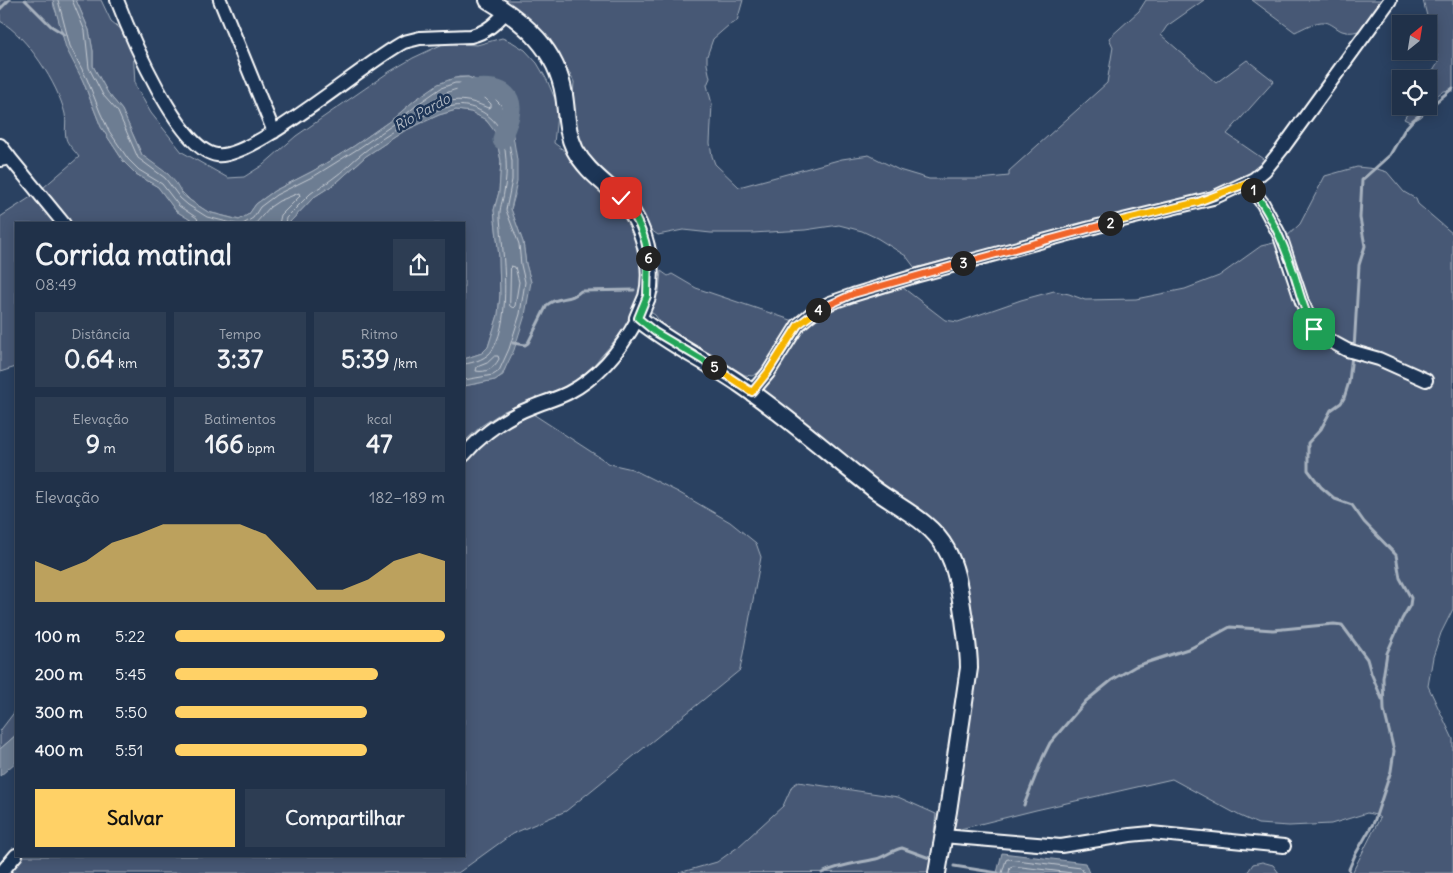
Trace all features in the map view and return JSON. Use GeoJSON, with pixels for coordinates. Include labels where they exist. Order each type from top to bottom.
{"type":"FeatureCollection","features":[{"type":"Feature","properties":{"kind":"main road"},"geometry":{"type":"LineString","coordinates":[[488,0],[520,21],[541,42],[555,65],[562,86],[569,135],[576,152],[596,178],[627,205],[642,231],[647,252],[648,285],[647,296],[638,318],[655,332],[702,359],[752,392],[876,490],[926,525],[938,538],[948,554],[960,594],[969,650],[969,668],[948,811],[938,864]]}},
{"type":"Feature","properties":{"kind":"street"},"geometry":{"type":"LineString","coordinates":[[117,0],[126,24],[171,112],[184,131],[196,143],[208,153],[216,155],[226,155],[274,132],[404,42],[420,38],[479,34],[490,29],[507,11]]}},
{"type":"Feature","properties":{"kind":"street"},"geometry":{"type":"LineString","coordinates":[[220,0],[274,132]]}},
{"type":"Feature","properties":{"kind":"street"},"geometry":{"type":"LineString","coordinates":[[752,392],[768,372],[798,325],[812,313],[836,301],[944,268],[1098,226],[1198,202],[1248,183],[1264,170],[1282,149],[1390,0]]}},
{"type":"Feature","properties":{"kind":"street"},"geometry":{"type":"LineString","coordinates":[[0,145],[5,159],[62,222]]}},
{"type":"Feature","properties":{"kind":"street"},"geometry":{"type":"LineString","coordinates":[[1248,183],[1263,204],[1280,236],[1310,323],[1319,334],[1347,350],[1379,359],[1426,380]]}},
{"type":"Feature","properties":{"kind":"street"},"geometry":{"type":"LineString","coordinates":[[465,454],[486,434],[510,418],[568,392],[589,379],[607,362],[631,331],[638,318]]}},
{"type":"Feature","properties":{"kind":"street"},"geometry":{"type":"LineString","coordinates":[[943,836],[1060,846],[1151,833],[1284,846]]}},
{"type":"Feature","properties":{"kind":"street"},"geometry":{"type":"LineString","coordinates":[[1,873],[15,856]]}},
{"type":"Feature","properties":{"kind":"shaded area"},"geometry":{"type":"Polygon","coordinates":[[[0,0],[53,0],[54,7],[101,127],[124,162],[136,174],[158,187],[176,211],[194,222],[15,222],[15,367],[0,372],[0,217],[37,193],[79,157],[69,145],[65,135],[65,114],[56,89],[48,75],[31,49],[10,28],[0,21],[0,0]]]}},
{"type":"Feature","properties":{"kind":"shaded area"},"geometry":{"type":"Polygon","coordinates":[[[76,0],[101,0],[111,21],[122,30],[133,47],[135,85],[151,113],[182,152],[228,178],[244,177],[263,165],[296,136],[389,72],[413,58],[445,43],[477,45],[502,38],[512,42],[525,50],[537,63],[547,80],[558,106],[554,143],[565,151],[587,178],[630,217],[645,262],[637,312],[591,368],[575,381],[559,391],[504,411],[481,426],[465,441],[465,386],[495,380],[503,375],[531,282],[523,242],[511,209],[515,195],[505,102],[492,89],[468,77],[459,77],[439,84],[354,146],[313,171],[274,191],[256,204],[249,214],[240,220],[208,212],[191,201],[156,166],[142,155],[122,110],[108,93],[93,66],[93,51],[89,30],[76,0]]]}},
{"type":"Feature","properties":{"kind":"shaded area"},"geometry":{"type":"Polygon","coordinates":[[[506,0],[743,0],[737,21],[729,25],[713,39],[707,56],[710,78],[707,85],[712,104],[710,143],[712,156],[715,164],[739,187],[842,159],[869,155],[899,170],[929,179],[980,179],[1009,176],[1009,171],[1107,83],[1113,47],[1109,38],[1139,11],[1146,0],[1204,0],[1167,26],[1161,35],[1216,83],[1247,60],[1274,81],[1227,134],[1269,163],[1223,190],[1071,225],[1035,237],[915,268],[906,256],[877,238],[862,231],[839,225],[805,230],[752,233],[711,233],[683,230],[658,235],[651,230],[637,210],[591,166],[575,132],[572,111],[574,82],[569,72],[546,39],[506,0]]]}},
{"type":"Feature","properties":{"kind":"shaded area"},"geometry":{"type":"Polygon","coordinates":[[[1252,0],[1387,0],[1369,24],[1357,31],[1342,31],[1325,22],[1321,22],[1295,32],[1252,0]]]}},
{"type":"Feature","properties":{"kind":"shaded area"},"geometry":{"type":"Polygon","coordinates":[[[1423,0],[1453,0],[1453,91],[1447,90],[1437,97],[1437,70],[1434,70],[1438,63],[1438,15],[1427,15],[1423,0]]]}},
{"type":"Feature","properties":{"kind":"shaded area"},"geometry":{"type":"Polygon","coordinates":[[[456,110],[471,112],[483,118],[491,125],[495,132],[501,161],[499,192],[494,210],[499,257],[500,295],[498,315],[488,347],[482,353],[465,359],[465,222],[290,222],[314,197],[336,183],[366,156],[404,131],[439,115],[456,110]]]}},
{"type":"Feature","properties":{"kind":"shaded area"},"geometry":{"type":"Polygon","coordinates":[[[1406,115],[1423,115],[1410,122],[1404,119],[1406,115]]]}},
{"type":"Feature","properties":{"kind":"shaded area"},"geometry":{"type":"Polygon","coordinates":[[[1357,167],[1387,172],[1404,192],[1416,199],[1418,204],[1453,234],[1453,609],[1441,633],[1433,657],[1428,686],[1453,739],[1453,873],[1352,873],[1380,818],[1376,815],[1367,813],[1331,824],[1289,826],[1258,824],[1172,779],[956,830],[953,828],[959,780],[967,647],[945,551],[748,390],[765,386],[769,383],[798,337],[819,318],[846,304],[902,287],[945,320],[958,322],[1021,300],[1054,291],[1085,300],[1136,299],[1185,289],[1219,276],[1261,246],[1282,241],[1300,224],[1325,176],[1357,167]]]}},
{"type":"Feature","properties":{"kind":"shaded area"},"geometry":{"type":"Polygon","coordinates":[[[661,271],[668,276],[672,274],[696,288],[794,321],[788,327],[760,372],[752,376],[745,375],[663,326],[655,315],[649,311],[659,292],[661,271]]]}},
{"type":"Feature","properties":{"kind":"shaded area"},"geometry":{"type":"Polygon","coordinates":[[[533,414],[610,464],[632,469],[678,492],[730,522],[756,543],[761,557],[740,670],[566,811],[512,834],[458,873],[4,873],[18,857],[465,857],[465,464],[485,441],[513,423],[533,414]]]}},
{"type":"Feature","properties":{"kind":"shaded area"},"geometry":{"type":"Polygon","coordinates":[[[15,711],[15,736],[0,749],[0,731],[15,711]]]}},
{"type":"Feature","properties":{"kind":"shaded area"},"geometry":{"type":"Polygon","coordinates":[[[798,782],[898,797],[936,814],[930,872],[679,873],[717,862],[738,847],[783,806],[792,786],[798,782]]]}},
{"type":"Feature","properties":{"kind":"shaded area"},"geometry":{"type":"Polygon","coordinates":[[[1262,862],[1273,865],[1279,873],[1247,873],[1253,864],[1262,862]]]}},
{"type":"Feature","properties":{"kind":"water"},"geometry":{"type":"Polygon","coordinates":[[[53,0],[76,0],[89,30],[93,51],[93,66],[108,93],[122,110],[142,155],[168,174],[183,195],[191,201],[208,212],[239,220],[249,214],[256,204],[274,191],[313,171],[354,146],[438,84],[454,78],[468,77],[492,89],[505,103],[509,111],[517,160],[517,181],[511,209],[523,242],[531,282],[525,315],[514,350],[502,375],[495,380],[465,386],[465,359],[482,353],[488,347],[498,315],[500,295],[499,257],[494,210],[499,192],[501,161],[495,132],[486,120],[471,112],[456,110],[439,115],[404,131],[366,156],[336,183],[314,197],[290,222],[194,222],[176,211],[158,187],[136,174],[124,162],[101,127],[83,81],[66,48],[53,0]]]}},
{"type":"Feature","properties":{"kind":"water"},"geometry":{"type":"Polygon","coordinates":[[[15,736],[15,763],[0,776],[0,749],[15,736]]]}},
{"type":"Feature","properties":{"kind":"water"},"geometry":{"type":"Polygon","coordinates":[[[1002,853],[1085,863],[1089,873],[997,873],[1002,853]]]}},
{"type":"Feature","properties":{"kind":"waterway"},"geometry":{"type":"LineString","coordinates":[[0,9],[9,0]]}},
{"type":"Feature","properties":{"kind":"waterway"},"geometry":{"type":"LineString","coordinates":[[25,0],[51,26],[64,34]]}},
{"type":"Feature","properties":{"kind":"waterway","name":"Rio Pardo"},"geometry":{"type":"LineString","coordinates":[[466,90],[487,88],[500,91],[506,95],[511,107],[502,140]]}},
{"type":"Feature","properties":{"kind":"waterway"},"geometry":{"type":"LineString","coordinates":[[1354,349],[1359,265],[1365,246],[1360,218],[1362,180],[1390,155],[1405,129],[1412,121],[1453,88]]}},
{"type":"Feature","properties":{"kind":"waterway"},"geometry":{"type":"LineString","coordinates":[[513,343],[525,345],[528,343],[547,305],[555,300],[573,296],[581,291],[634,290]]}},
{"type":"Feature","properties":{"kind":"waterway"},"geometry":{"type":"LineString","coordinates":[[1350,873],[1349,869],[1355,855],[1374,822],[1391,771],[1394,751],[1384,710],[1383,678],[1387,653],[1410,605],[1411,598],[1400,578],[1396,555],[1364,522],[1352,505],[1335,499],[1321,487],[1308,470],[1308,443],[1321,429],[1331,410],[1341,403],[1344,398],[1349,382],[1352,355]]}},
{"type":"Feature","properties":{"kind":"waterway"},"geometry":{"type":"LineString","coordinates":[[1024,805],[1050,743],[1086,701],[1112,680],[1136,666],[1191,648],[1230,627],[1273,630],[1334,624],[1342,625],[1367,659],[1382,699]]}},
{"type":"Feature","properties":{"kind":"waterway"},"geometry":{"type":"LineString","coordinates":[[822,873],[842,866],[879,858],[902,848],[935,860]]}},
{"type":"Feature","properties":{"kind":"waterway"},"geometry":{"type":"LineString","coordinates":[[954,866],[998,873]]}},
{"type":"Feature","properties":{"kind":"route"},"geometry":{"type":"LineString","coordinates":[[621,198],[632,212],[642,231],[647,252],[647,296],[638,318],[655,332],[702,359],[752,392],[768,372],[798,325],[812,313],[830,303],[853,294],[915,276],[1098,226],[1213,198],[1248,183],[1274,222],[1294,274],[1302,302],[1314,329]]}}]}
